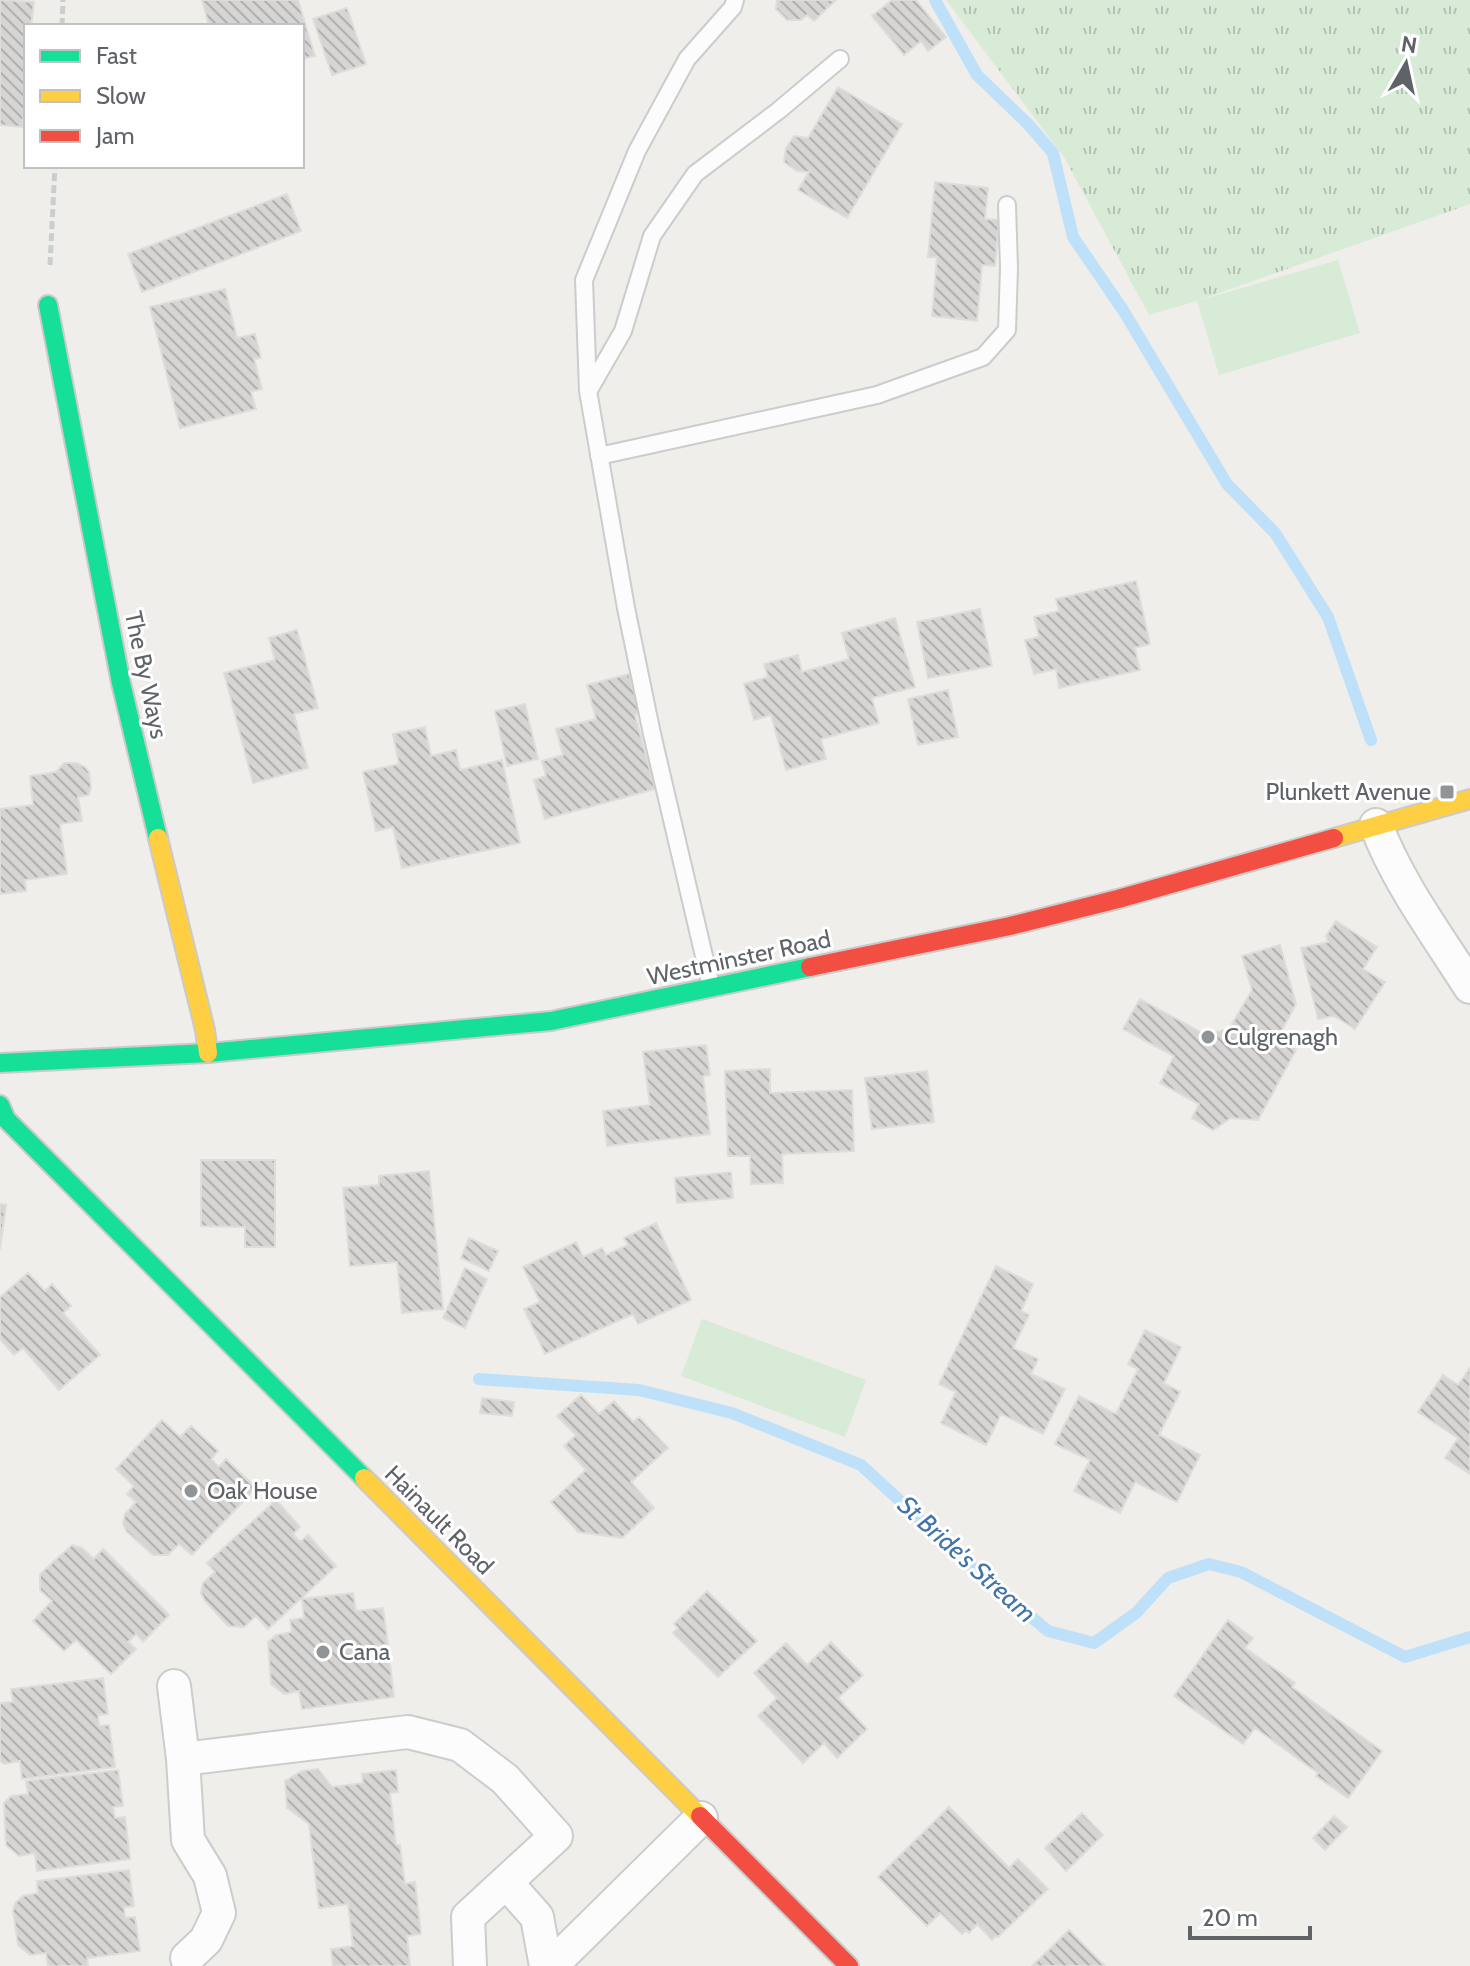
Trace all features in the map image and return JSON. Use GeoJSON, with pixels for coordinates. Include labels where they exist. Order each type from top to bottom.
{"type":"FeatureCollection","features":[{"type":"Feature","properties":{"kind":"street","name":"The By Ways"},"geometry":{"type":"LineString","coordinates":[[48,305],[121,683],[208,1053]]}},
{"type":"Feature","properties":{"kind":"street","name":"Westminster Road"},"geometry":{"type":"LineString","coordinates":[[0,1063],[208,1053],[551,1021],[1010,926],[1118,899],[1470,799]]}},
{"type":"Feature","properties":{"kind":"street"},"geometry":{"type":"LineString","coordinates":[[1376,825],[1407,886],[1470,987]]}},
{"type":"Feature","properties":{"kind":"street","name":"Hainault Road"},"geometry":{"type":"LineString","coordinates":[[0,1105],[6,1119],[849,1966]]}},
{"type":"Feature","properties":{"kind":"street"},"geometry":{"type":"LineString","coordinates":[[174,1686],[188,1840],[210,1876],[219,1913],[206,1940],[187,1958]]}},
{"type":"Feature","properties":{"kind":"street"},"geometry":{"type":"LineString","coordinates":[[183,1759],[408,1732],[460,1745],[505,1779],[556,1836],[468,1917],[470,1966]]}},
{"type":"Feature","properties":{"kind":"street"},"geometry":{"type":"LineString","coordinates":[[548,1966],[701,1818]]}},
{"type":"Feature","properties":{"kind":"street"},"geometry":{"type":"LineString","coordinates":[[506,1882],[537,1917],[548,1966]]}},
{"type":"Feature","properties":{"kind":"lane"},"geometry":{"type":"LineString","coordinates":[[712,988],[626,608],[588,391],[584,280],[637,151],[651,125],[687,59],[733,7],[735,0]]}},
{"type":"Feature","properties":{"kind":"lane"},"geometry":{"type":"LineString","coordinates":[[588,391],[623,331],[652,236],[695,174],[840,59]]}},
{"type":"Feature","properties":{"kind":"lane"},"geometry":{"type":"LineString","coordinates":[[599,456],[877,395],[983,357],[1007,330],[1007,205]]}},
{"type":"Feature","properties":{"kind":"path"},"geometry":{"type":"LineString","coordinates":[[62,24],[63,0]]}},
{"type":"Feature","properties":{"kind":"path"},"geometry":{"type":"LineString","coordinates":[[48,305],[55,168]]}},
{"type":"Feature","properties":{"kind":"green space"},"geometry":{"type":"Polygon","coordinates":[[[946,0],[1470,0],[1470,204],[1197,301],[1149,315],[1064,157],[946,0]]]}},
{"type":"Feature","properties":{"kind":"green space"},"geometry":{"type":"Polygon","coordinates":[[[1338,260],[1360,333],[1219,375],[1197,301],[1338,260]]]}},
{"type":"Feature","properties":{"kind":"green space"},"geometry":{"type":"Polygon","coordinates":[[[702,1319],[866,1380],[845,1437],[681,1376],[702,1319]]]}},
{"type":"Feature","properties":{"kind":"building"},"geometry":{"type":"Polygon","coordinates":[[[0,0],[34,2],[31,24],[24,24],[22,127],[0,125],[0,0]]]}},
{"type":"Feature","properties":{"kind":"building"},"geometry":{"type":"Polygon","coordinates":[[[202,0],[298,0],[315,56],[304,59],[304,24],[208,24],[202,0]]]}},
{"type":"Feature","properties":{"kind":"building"},"geometry":{"type":"Polygon","coordinates":[[[777,0],[836,0],[814,21],[807,15],[801,20],[787,20],[776,9],[777,0]]]}},
{"type":"Feature","properties":{"kind":"building"},"geometry":{"type":"Polygon","coordinates":[[[892,0],[916,0],[946,37],[928,51],[921,41],[904,55],[872,16],[892,0]]]}},
{"type":"Feature","properties":{"kind":"building"},"geometry":{"type":"Polygon","coordinates":[[[347,8],[366,64],[332,75],[313,19],[347,8]]]}},
{"type":"Feature","properties":{"kind":"building"},"geometry":{"type":"Polygon","coordinates":[[[838,87],[902,124],[847,218],[798,190],[809,172],[797,171],[784,162],[786,148],[794,136],[808,138],[838,87]]]}},
{"type":"Feature","properties":{"kind":"building"},"geometry":{"type":"Polygon","coordinates":[[[935,182],[988,188],[985,219],[999,220],[995,266],[982,265],[977,321],[932,316],[937,257],[928,257],[935,182]]]}},
{"type":"Feature","properties":{"kind":"building"},"geometry":{"type":"Polygon","coordinates":[[[287,194],[301,231],[142,292],[128,254],[287,194]]]}},
{"type":"Feature","properties":{"kind":"building"},"geometry":{"type":"Polygon","coordinates":[[[225,289],[237,338],[255,334],[261,358],[254,359],[262,389],[251,392],[256,409],[180,428],[150,307],[225,289]]]}},
{"type":"Feature","properties":{"kind":"building"},"geometry":{"type":"Polygon","coordinates":[[[1136,581],[1150,644],[1135,648],[1140,670],[1059,688],[1056,669],[1034,674],[1025,640],[1039,637],[1034,617],[1059,611],[1056,599],[1136,581]]]}},
{"type":"Feature","properties":{"kind":"building"},"geometry":{"type":"Polygon","coordinates":[[[980,609],[992,666],[928,678],[917,622],[980,609]]]}},
{"type":"Feature","properties":{"kind":"building"},"geometry":{"type":"Polygon","coordinates":[[[895,618],[915,687],[872,698],[879,723],[821,739],[826,759],[786,770],[771,715],[754,720],[744,684],[768,677],[764,664],[798,655],[802,672],[849,659],[842,633],[895,618]]]}},
{"type":"Feature","properties":{"kind":"building"},"geometry":{"type":"Polygon","coordinates":[[[297,630],[318,708],[294,714],[308,768],[253,783],[224,673],[275,660],[269,638],[297,630]]]}},
{"type":"Feature","properties":{"kind":"building"},"geometry":{"type":"Polygon","coordinates":[[[629,674],[640,713],[635,715],[655,789],[545,819],[534,780],[546,776],[542,761],[563,755],[556,729],[596,719],[587,685],[629,674]]]}},
{"type":"Feature","properties":{"kind":"building"},"geometry":{"type":"Polygon","coordinates":[[[948,690],[958,737],[918,745],[908,699],[948,690]]]}},
{"type":"Feature","properties":{"kind":"building"},"geometry":{"type":"Polygon","coordinates":[[[525,704],[538,759],[507,766],[495,711],[525,704]]]}},
{"type":"Feature","properties":{"kind":"building"},"geometry":{"type":"Polygon","coordinates":[[[425,727],[431,756],[456,750],[460,770],[502,760],[520,843],[402,868],[393,827],[376,831],[363,772],[399,764],[393,734],[425,727]]]}},
{"type":"Feature","properties":{"kind":"building"},"geometry":{"type":"Polygon","coordinates":[[[64,763],[77,763],[85,767],[91,787],[89,795],[78,797],[82,821],[60,824],[67,874],[25,880],[26,891],[0,894],[0,809],[33,805],[30,776],[56,772],[64,763]]]}},
{"type":"Feature","properties":{"kind":"building"},"geometry":{"type":"Polygon","coordinates":[[[1336,921],[1377,947],[1363,969],[1385,982],[1355,1029],[1334,1016],[1318,1019],[1301,948],[1328,942],[1326,936],[1336,921]]]}},
{"type":"Feature","properties":{"kind":"building","name":"Culgrenagh"},"geometry":{"type":"Polygon","coordinates":[[[1280,945],[1296,1004],[1277,1039],[1296,1050],[1258,1120],[1231,1118],[1213,1130],[1192,1118],[1199,1104],[1160,1083],[1174,1056],[1123,1029],[1140,999],[1206,1035],[1229,1029],[1252,990],[1242,956],[1280,945]]]}},
{"type":"Feature","properties":{"kind":"building"},"geometry":{"type":"Polygon","coordinates":[[[706,1045],[710,1075],[703,1076],[710,1134],[607,1146],[603,1111],[650,1105],[643,1052],[706,1045]]]}},
{"type":"Feature","properties":{"kind":"building"},"geometry":{"type":"Polygon","coordinates":[[[770,1069],[770,1093],[852,1090],[854,1151],[782,1154],[783,1183],[751,1184],[750,1156],[728,1156],[725,1071],[770,1069]]]}},
{"type":"Feature","properties":{"kind":"building"},"geometry":{"type":"Polygon","coordinates":[[[927,1071],[934,1122],[872,1129],[865,1078],[927,1071]]]}},
{"type":"Feature","properties":{"kind":"building"},"geometry":{"type":"Polygon","coordinates":[[[201,1160],[275,1160],[275,1247],[245,1247],[245,1227],[201,1226],[201,1160]]]}},
{"type":"Feature","properties":{"kind":"building"},"geometry":{"type":"Polygon","coordinates":[[[429,1171],[443,1309],[402,1313],[397,1262],[350,1266],[343,1188],[379,1185],[379,1176],[429,1171]]]}},
{"type":"Feature","properties":{"kind":"building"},"geometry":{"type":"Polygon","coordinates":[[[731,1172],[733,1198],[677,1203],[675,1178],[731,1172]]]}},
{"type":"Feature","properties":{"kind":"building"},"geometry":{"type":"Polygon","coordinates":[[[0,1204],[6,1205],[0,1249],[0,1204]]]}},
{"type":"Feature","properties":{"kind":"building"},"geometry":{"type":"Polygon","coordinates":[[[656,1223],[691,1300],[638,1324],[633,1314],[545,1354],[524,1309],[540,1302],[523,1267],[576,1242],[583,1257],[602,1248],[606,1255],[628,1245],[624,1238],[656,1223]]]}},
{"type":"Feature","properties":{"kind":"building"},"geometry":{"type":"Polygon","coordinates":[[[469,1238],[498,1251],[489,1271],[461,1258],[469,1238]]]}},
{"type":"Feature","properties":{"kind":"building"},"geometry":{"type":"Polygon","coordinates":[[[996,1266],[1033,1284],[1021,1311],[1029,1315],[1013,1348],[1038,1359],[1031,1374],[1065,1389],[1043,1434],[1001,1414],[986,1445],[941,1423],[956,1392],[939,1384],[996,1266]]]}},
{"type":"Feature","properties":{"kind":"building"},"geometry":{"type":"Polygon","coordinates":[[[465,1268],[487,1279],[465,1328],[443,1318],[465,1268]]]}},
{"type":"Feature","properties":{"kind":"building"},"geometry":{"type":"Polygon","coordinates":[[[28,1273],[45,1291],[52,1284],[71,1306],[63,1313],[100,1355],[59,1390],[23,1348],[14,1355],[0,1339],[0,1297],[28,1273]]]}},
{"type":"Feature","properties":{"kind":"building"},"geometry":{"type":"Polygon","coordinates":[[[1145,1330],[1181,1347],[1164,1383],[1180,1392],[1159,1435],[1200,1455],[1177,1502],[1135,1482],[1120,1513],[1074,1491],[1090,1460],[1055,1444],[1079,1396],[1116,1414],[1138,1369],[1128,1364],[1145,1330]]]}},
{"type":"Feature","properties":{"kind":"building"},"geometry":{"type":"Polygon","coordinates":[[[1470,1368],[1470,1474],[1445,1458],[1458,1438],[1418,1412],[1443,1375],[1458,1385],[1470,1368]]]}},
{"type":"Feature","properties":{"kind":"building"},"geometry":{"type":"Polygon","coordinates":[[[581,1395],[599,1414],[614,1401],[633,1422],[639,1417],[668,1448],[631,1482],[654,1508],[622,1538],[578,1532],[551,1502],[586,1470],[564,1446],[576,1435],[557,1416],[581,1395]]]}},
{"type":"Feature","properties":{"kind":"building"},"geometry":{"type":"Polygon","coordinates":[[[482,1398],[514,1402],[512,1416],[480,1413],[482,1398]]]}},
{"type":"Feature","properties":{"kind":"building","name":"Oak House"},"geometry":{"type":"Polygon","coordinates":[[[162,1420],[180,1437],[191,1426],[218,1451],[211,1459],[219,1467],[226,1459],[256,1488],[192,1555],[179,1544],[168,1555],[153,1555],[127,1532],[123,1524],[125,1514],[136,1502],[127,1494],[134,1486],[116,1469],[162,1420]]]}},
{"type":"Feature","properties":{"kind":"building"},"geometry":{"type":"Polygon","coordinates":[[[276,1500],[300,1527],[293,1534],[300,1542],[308,1535],[336,1566],[268,1629],[256,1616],[244,1627],[228,1626],[201,1593],[203,1583],[215,1572],[207,1563],[276,1500]]]}},
{"type":"Feature","properties":{"kind":"building"},"geometry":{"type":"Polygon","coordinates":[[[72,1545],[82,1548],[94,1559],[103,1549],[169,1615],[143,1642],[136,1634],[128,1642],[136,1649],[111,1674],[76,1640],[64,1651],[33,1621],[52,1601],[40,1590],[40,1574],[72,1545]]]}},
{"type":"Feature","properties":{"kind":"building"},"geometry":{"type":"Polygon","coordinates":[[[707,1591],[757,1641],[718,1677],[673,1633],[678,1628],[674,1624],[707,1591]]]}},
{"type":"Feature","properties":{"kind":"building","name":"Cana"},"geometry":{"type":"Polygon","coordinates":[[[353,1593],[356,1611],[383,1608],[388,1644],[378,1646],[379,1656],[389,1655],[394,1697],[302,1709],[299,1691],[284,1694],[271,1684],[268,1642],[276,1635],[292,1632],[290,1620],[304,1618],[302,1599],[353,1593]]]}},
{"type":"Feature","properties":{"kind":"building"},"geometry":{"type":"Polygon","coordinates":[[[1228,1620],[1253,1638],[1245,1648],[1295,1683],[1292,1687],[1382,1751],[1348,1798],[1255,1728],[1243,1744],[1174,1696],[1228,1620]]]}},
{"type":"Feature","properties":{"kind":"building"},"geometry":{"type":"Polygon","coordinates":[[[831,1642],[863,1675],[838,1698],[867,1729],[837,1758],[824,1743],[803,1763],[758,1716],[777,1698],[754,1673],[786,1643],[807,1665],[831,1642]]]}},
{"type":"Feature","properties":{"kind":"building"},"geometry":{"type":"Polygon","coordinates":[[[103,1678],[108,1714],[98,1715],[99,1726],[109,1725],[115,1767],[22,1779],[20,1761],[4,1764],[0,1761],[0,1703],[13,1702],[11,1689],[103,1678]]]}},
{"type":"Feature","properties":{"kind":"building"},"geometry":{"type":"Polygon","coordinates":[[[318,1769],[332,1787],[363,1783],[362,1774],[396,1770],[398,1792],[390,1793],[396,1845],[400,1845],[405,1884],[415,1882],[421,1934],[407,1936],[410,1966],[333,1966],[331,1949],[353,1946],[348,1904],[319,1908],[309,1824],[287,1808],[285,1781],[302,1771],[318,1769]]]}},
{"type":"Feature","properties":{"kind":"building"},"geometry":{"type":"Polygon","coordinates":[[[118,1770],[123,1806],[113,1807],[115,1818],[125,1817],[130,1859],[37,1871],[35,1853],[19,1856],[6,1845],[4,1803],[11,1796],[28,1794],[26,1781],[118,1770]]]}},
{"type":"Feature","properties":{"kind":"building"},"geometry":{"type":"Polygon","coordinates":[[[949,1807],[1009,1868],[1018,1859],[1048,1889],[992,1940],[977,1924],[969,1933],[966,1930],[962,1934],[940,1913],[927,1926],[878,1877],[949,1807]]]}},
{"type":"Feature","properties":{"kind":"building"},"geometry":{"type":"Polygon","coordinates":[[[1082,1813],[1103,1835],[1066,1871],[1045,1848],[1082,1813]]]}},
{"type":"Feature","properties":{"kind":"building"},"geometry":{"type":"Polygon","coordinates":[[[1334,1816],[1347,1827],[1325,1850],[1313,1838],[1334,1816]]]}},
{"type":"Feature","properties":{"kind":"building"},"geometry":{"type":"Polygon","coordinates":[[[129,1870],[134,1906],[124,1907],[125,1918],[135,1917],[140,1951],[87,1958],[88,1966],[48,1966],[46,1953],[30,1955],[18,1945],[13,1911],[15,1903],[23,1896],[38,1893],[37,1881],[129,1870]]]}},
{"type":"Feature","properties":{"kind":"building"},"geometry":{"type":"Polygon","coordinates":[[[1069,1930],[1105,1966],[1032,1966],[1069,1930]]]}},
{"type":"Feature","properties":{"kind":"waterway"},"geometry":{"type":"LineString","coordinates":[[935,0],[977,75],[1053,153],[1073,237],[1123,310],[1227,484],[1275,533],[1328,617],[1371,740]]}},
{"type":"Feature","properties":{"kind":"waterway","name":"St Bride's Stream"},"geometry":{"type":"LineString","coordinates":[[479,1379],[639,1390],[732,1413],[861,1465],[962,1558],[1048,1631],[1094,1643],[1136,1613],[1168,1578],[1209,1564],[1241,1572],[1405,1657],[1470,1637]]}},
{"type":"Feature","properties":{"kind":"traffic: fast"},"geometry":{"type":"LineString","coordinates":[[48,305],[121,683],[158,838]]}},
{"type":"Feature","properties":{"kind":"traffic: fast"},"geometry":{"type":"LineString","coordinates":[[0,1063],[208,1053],[551,1021],[810,967]]}},
{"type":"Feature","properties":{"kind":"traffic: fast"},"geometry":{"type":"LineString","coordinates":[[0,1105],[6,1119],[364,1478]]}},
{"type":"Feature","properties":{"kind":"traffic: slow"},"geometry":{"type":"LineString","coordinates":[[1334,838],[1470,799]]}},
{"type":"Feature","properties":{"kind":"traffic: slow"},"geometry":{"type":"LineString","coordinates":[[158,838],[208,1053]]}},
{"type":"Feature","properties":{"kind":"traffic: slow"},"geometry":{"type":"LineString","coordinates":[[364,1478],[700,1816]]}},
{"type":"Feature","properties":{"kind":"traffic: jam"},"geometry":{"type":"LineString","coordinates":[[810,967],[1010,926],[1334,838]]}},
{"type":"Feature","properties":{"kind":"traffic: jam"},"geometry":{"type":"LineString","coordinates":[[700,1816],[849,1966]]}},
{"type":"Feature","properties":{"kind":"place","name":"Plunkett Avenue"},"geometry":{"type":"Point","coordinates":[1447,792]}},
{"type":"Feature","properties":{"kind":"place","name":"Culgrenagh"},"geometry":{"type":"Point","coordinates":[1208,1037]}},
{"type":"Feature","properties":{"kind":"place","name":"Oak House"},"geometry":{"type":"Point","coordinates":[191,1491]}},
{"type":"Feature","properties":{"kind":"place","name":"Cana"},"geometry":{"type":"Point","coordinates":[323,1652]}}]}
